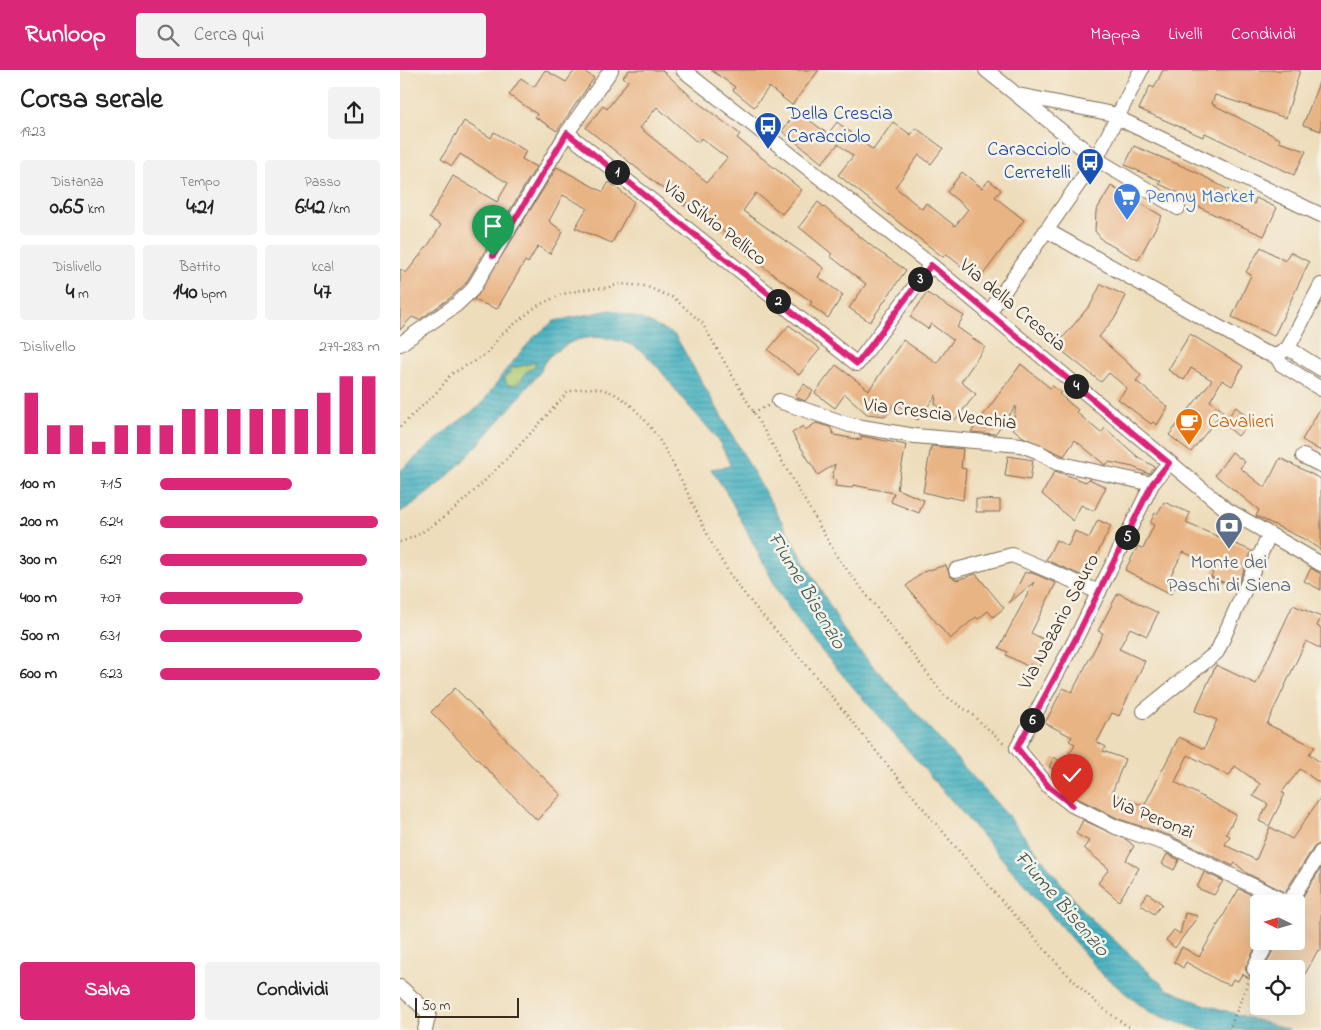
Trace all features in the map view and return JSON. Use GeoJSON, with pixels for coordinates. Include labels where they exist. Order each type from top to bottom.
{"type":"FeatureCollection","features":[{"type":"Feature","properties":{"kind":"street"},"geometry":{"type":"LineString","coordinates":[[400,344],[456,305],[472,290],[567,133],[611,70]]}},
{"type":"Feature","properties":{"kind":"street","name":"Via della Crescia"},"geometry":{"type":"LineString","coordinates":[[682,70],[931,265],[1226,509],[1321,564]]}},
{"type":"Feature","properties":{"kind":"street"},"geometry":{"type":"LineString","coordinates":[[986,70],[1096,159],[1178,208]]}},
{"type":"Feature","properties":{"kind":"street"},"geometry":{"type":"LineString","coordinates":[[988,314],[1096,159],[1141,70]]}},
{"type":"Feature","properties":{"kind":"street"},"geometry":{"type":"LineString","coordinates":[[1016,95],[1118,115],[1124,121],[1321,215]]}},
{"type":"Feature","properties":{"kind":"street","name":"Via Silvio Pellico"},"geometry":{"type":"LineString","coordinates":[[567,133],[857,364],[931,265]]}},
{"type":"Feature","properties":{"kind":"street"},"geometry":{"type":"LineString","coordinates":[[1046,230],[1153,286],[1263,352],[1276,356],[1281,364],[1321,390]]}},
{"type":"Feature","properties":{"kind":"street"},"geometry":{"type":"LineString","coordinates":[[1276,356],[1288,348],[1321,285]]}},
{"type":"Feature","properties":{"kind":"street"},"geometry":{"type":"LineString","coordinates":[[1288,348],[1321,368]]}},
{"type":"Feature","properties":{"kind":"street","name":"Via Crescia Vecchia"},"geometry":{"type":"LineString","coordinates":[[779,401],[850,424],[915,436],[1021,444],[1057,463],[1152,484]]}},
{"type":"Feature","properties":{"kind":"street"},"geometry":{"type":"LineString","coordinates":[[1303,456],[1321,465]]}},
{"type":"Feature","properties":{"kind":"street","name":"Via Nazario Sauro"},"geometry":{"type":"LineString","coordinates":[[1017,748],[1099,592],[1152,484],[1169,463]]}},
{"type":"Feature","properties":{"kind":"street"},"geometry":{"type":"LineString","coordinates":[[1144,711],[1217,652],[1269,535]]}},
{"type":"Feature","properties":{"kind":"street"},"geometry":{"type":"LineString","coordinates":[[956,570],[1012,555],[1099,592]]}},
{"type":"Feature","properties":{"kind":"street","name":"Via Peronzi"},"geometry":{"type":"LineString","coordinates":[[1017,748],[1049,787],[1072,805],[1116,827],[1167,844],[1272,895]]}},
{"type":"Feature","properties":{"kind":"street"},"geometry":{"type":"LineString","coordinates":[[1293,895],[1321,852]]}},
{"type":"Feature","properties":{"kind":"street"},"geometry":{"type":"LineString","coordinates":[[400,987],[429,1013],[425,1030]]}},
{"type":"Feature","properties":{"kind":"path"},"geometry":{"type":"LineString","coordinates":[[400,427],[439,390],[450,375],[486,354],[502,334],[538,306],[574,290],[606,288],[620,284],[639,284],[662,292],[681,304],[702,322],[838,558],[944,695],[970,713],[1001,742],[1017,748]]}},
{"type":"Feature","properties":{"kind":"path"},"geometry":{"type":"LineString","coordinates":[[400,542],[426,529],[470,496],[568,392],[586,387],[598,388],[621,398],[630,404],[657,434],[706,531],[742,590],[808,666],[976,872],[1050,955],[1100,1005],[1135,1030]]}},
{"type":"Feature","properties":{"kind":"path"},"geometry":{"type":"LineString","coordinates":[[1229,1030],[1245,991]]}},
{"type":"Feature","properties":{"kind":"green space"},"geometry":{"type":"Polygon","coordinates":[[[536,362],[535,366],[526,372],[519,384],[508,386],[504,378],[513,368],[536,362]]]}},
{"type":"Feature","properties":{"kind":"water","name":"Fiume Bisenzio"},"geometry":{"type":"Polygon","coordinates":[[[611,310],[642,319],[675,335],[849,639],[1010,818],[1083,911],[1167,989],[1203,1004],[1289,1030],[1201,1030],[1150,1013],[1103,975],[806,633],[780,595],[728,495],[711,469],[730,466],[719,442],[655,364],[633,346],[617,340],[590,338],[574,341],[554,353],[547,358],[541,371],[457,467],[419,500],[400,512],[400,471],[451,427],[481,405],[504,372],[533,338],[554,321],[611,310]],[[536,362],[513,368],[504,378],[508,385],[519,384],[526,372],[535,366],[536,362]]]}},
{"type":"Feature","properties":{"kind":"building"},"geometry":{"type":"Polygon","coordinates":[[[545,70],[566,82],[575,70],[582,70],[594,78],[557,131],[535,117],[537,114],[509,95],[521,78],[534,87],[545,70]]]}},
{"type":"Feature","properties":{"kind":"building"},"geometry":{"type":"Polygon","coordinates":[[[629,70],[662,70],[696,101],[740,134],[737,138],[802,190],[782,214],[756,193],[743,211],[824,268],[818,277],[843,295],[828,318],[810,305],[812,302],[759,264],[761,261],[737,245],[738,243],[687,202],[685,206],[586,128],[603,106],[607,109],[628,81],[623,77],[629,70]],[[657,107],[640,128],[707,182],[727,158],[701,138],[698,143],[657,107]]]}},
{"type":"Feature","properties":{"kind":"building"},"geometry":{"type":"Polygon","coordinates":[[[711,70],[819,70],[792,105],[769,87],[754,107],[733,90],[735,87],[711,70]]]}},
{"type":"Feature","properties":{"kind":"building"},"geometry":{"type":"Polygon","coordinates":[[[1163,70],[1300,70],[1286,118],[1215,95],[1212,104],[1280,139],[1279,142],[1306,151],[1294,175],[1205,133],[1203,137],[1139,109],[1150,86],[1154,88],[1163,70]]]}},
{"type":"Feature","properties":{"kind":"building"},"geometry":{"type":"Polygon","coordinates":[[[1321,80],[1321,131],[1303,125],[1321,80]]]}},
{"type":"Feature","properties":{"kind":"building"},"geometry":{"type":"Polygon","coordinates":[[[797,111],[828,134],[837,122],[873,150],[893,122],[911,135],[916,128],[943,148],[931,164],[919,155],[895,187],[922,209],[926,203],[955,226],[968,209],[947,192],[962,172],[982,188],[989,180],[1001,190],[995,197],[1024,220],[979,280],[946,254],[943,257],[838,175],[853,156],[838,144],[822,163],[782,131],[797,111]]]}},
{"type":"Feature","properties":{"kind":"building"},"geometry":{"type":"Polygon","coordinates":[[[464,121],[491,138],[494,132],[526,151],[522,159],[536,167],[465,284],[450,298],[419,320],[412,317],[400,330],[400,269],[406,273],[441,225],[429,218],[453,176],[497,202],[508,183],[460,154],[452,166],[441,159],[464,121]]]}},
{"type":"Feature","properties":{"kind":"building"},"geometry":{"type":"Polygon","coordinates":[[[1134,146],[1196,172],[1254,204],[1256,198],[1277,208],[1264,236],[1211,213],[1190,202],[1192,199],[1159,184],[1161,181],[1125,165],[1134,146]]]}},
{"type":"Feature","properties":{"kind":"building"},"geometry":{"type":"Polygon","coordinates":[[[557,167],[603,192],[609,182],[634,202],[612,243],[575,228],[587,208],[563,195],[549,221],[563,232],[550,254],[538,246],[528,263],[525,261],[497,309],[474,300],[557,167]]]}},
{"type":"Feature","properties":{"kind":"building","name":"Penny Market"},"geometry":{"type":"Polygon","coordinates":[[[1111,186],[1162,216],[1138,260],[1103,241],[1095,231],[1096,211],[1111,186]]]}},
{"type":"Feature","properties":{"kind":"building"},"geometry":{"type":"Polygon","coordinates":[[[818,202],[875,249],[906,270],[870,322],[849,308],[866,284],[830,256],[832,254],[799,227],[818,202]]]}},
{"type":"Feature","properties":{"kind":"building"},"geometry":{"type":"Polygon","coordinates":[[[1261,247],[1285,261],[1290,252],[1309,262],[1274,336],[1232,317],[1251,275],[1246,272],[1261,247]]]}},
{"type":"Feature","properties":{"kind":"building"},"geometry":{"type":"Polygon","coordinates":[[[1101,284],[1126,296],[1116,316],[1099,337],[1141,375],[1136,381],[1168,407],[1157,425],[1153,422],[1151,424],[1118,399],[1127,388],[1109,373],[1101,382],[1056,346],[1091,304],[1101,284]]]}},
{"type":"Feature","properties":{"kind":"building"},"geometry":{"type":"Polygon","coordinates":[[[927,293],[964,316],[957,327],[985,347],[961,382],[976,394],[955,420],[935,404],[936,395],[918,420],[895,403],[885,416],[867,414],[845,394],[835,408],[815,393],[836,365],[869,390],[903,340],[937,363],[953,340],[931,324],[928,329],[910,317],[927,293]]]}},
{"type":"Feature","properties":{"kind":"building"},"geometry":{"type":"Polygon","coordinates":[[[789,325],[820,349],[799,375],[768,350],[789,325]]]}},
{"type":"Feature","properties":{"kind":"building"},"geometry":{"type":"Polygon","coordinates":[[[1190,334],[1243,366],[1232,386],[1222,380],[1210,401],[1223,411],[1191,452],[1169,435],[1212,380],[1191,368],[1184,380],[1168,370],[1190,334]]]}},
{"type":"Feature","properties":{"kind":"building"},"geometry":{"type":"Polygon","coordinates":[[[1021,364],[1050,388],[1052,386],[1061,392],[1059,394],[1078,410],[1076,412],[1101,433],[1105,428],[1138,457],[1155,467],[1149,474],[1133,467],[1109,462],[1105,465],[1075,440],[1064,456],[1023,437],[1012,428],[1016,406],[995,434],[971,432],[1021,364]]]}},
{"type":"Feature","properties":{"kind":"building"},"geometry":{"type":"Polygon","coordinates":[[[804,384],[813,391],[805,401],[795,397],[804,384]]]}},
{"type":"Feature","properties":{"kind":"building"},"geometry":{"type":"Polygon","coordinates":[[[1236,407],[1251,420],[1238,436],[1223,423],[1236,407]]]}},
{"type":"Feature","properties":{"kind":"building"},"geometry":{"type":"Polygon","coordinates":[[[1321,407],[1321,451],[1302,440],[1321,407]]]}},
{"type":"Feature","properties":{"kind":"building"},"geometry":{"type":"Polygon","coordinates":[[[816,423],[830,427],[834,435],[861,440],[861,436],[906,445],[897,489],[924,500],[919,513],[891,502],[894,493],[853,485],[852,488],[835,486],[836,480],[832,479],[835,464],[818,475],[792,433],[803,426],[805,430],[816,423]]]}},
{"type":"Feature","properties":{"kind":"building"},"geometry":{"type":"Polygon","coordinates":[[[931,446],[963,449],[961,468],[966,469],[963,500],[923,492],[931,446]]]}},
{"type":"Feature","properties":{"kind":"building"},"geometry":{"type":"Polygon","coordinates":[[[1232,452],[1245,462],[1240,468],[1265,488],[1280,458],[1321,479],[1321,550],[1304,539],[1256,516],[1259,510],[1215,475],[1232,452]]]}},
{"type":"Feature","properties":{"kind":"building"},"geometry":{"type":"Polygon","coordinates":[[[1008,456],[1033,460],[1030,480],[1005,476],[1008,456]]]}},
{"type":"Feature","properties":{"kind":"building"},"geometry":{"type":"Polygon","coordinates":[[[1055,471],[1086,482],[1089,479],[1106,487],[1094,511],[1081,505],[1073,521],[1042,494],[1055,471]]]}},
{"type":"Feature","properties":{"kind":"building"},"geometry":{"type":"Polygon","coordinates":[[[976,499],[1000,500],[1000,512],[976,512],[976,499]]]}},
{"type":"Feature","properties":{"kind":"building"},"geometry":{"type":"Polygon","coordinates":[[[1164,502],[1190,513],[1186,523],[1252,551],[1236,588],[1211,577],[1215,566],[1183,552],[1170,577],[1178,581],[1171,594],[1125,570],[1138,546],[1143,549],[1154,525],[1150,523],[1164,502]]]}},
{"type":"Feature","properties":{"kind":"building"},"geometry":{"type":"Polygon","coordinates":[[[1098,520],[1111,526],[1094,560],[1091,558],[1083,576],[1046,560],[1056,540],[1068,546],[1075,531],[1089,538],[1098,520]]]}},
{"type":"Feature","properties":{"kind":"building"},"geometry":{"type":"Polygon","coordinates":[[[946,565],[950,576],[957,580],[976,574],[1004,608],[993,617],[988,611],[978,619],[976,617],[950,639],[906,586],[923,572],[946,565]]]}},
{"type":"Feature","properties":{"kind":"building"},"geometry":{"type":"Polygon","coordinates":[[[1311,568],[1321,574],[1321,590],[1304,581],[1311,568]]]}},
{"type":"Feature","properties":{"kind":"building"},"geometry":{"type":"Polygon","coordinates":[[[1025,572],[1029,574],[1030,572],[1056,583],[1031,633],[1051,643],[1038,668],[1030,664],[1029,667],[1006,655],[1008,652],[999,648],[1034,582],[1009,603],[1025,572]]]}},
{"type":"Feature","properties":{"kind":"building"},"geometry":{"type":"Polygon","coordinates":[[[1118,593],[1158,613],[1147,636],[1130,628],[1119,649],[1145,661],[1119,716],[1112,713],[1097,742],[1106,747],[1103,751],[1125,759],[1112,793],[1144,806],[1179,737],[1204,749],[1217,720],[1195,711],[1216,665],[1256,684],[1293,605],[1321,617],[1317,626],[1321,628],[1321,649],[1306,641],[1267,724],[1315,747],[1309,754],[1321,763],[1321,784],[1300,769],[1282,792],[1285,794],[1269,826],[1259,821],[1268,804],[1253,796],[1260,784],[1235,766],[1229,776],[1188,755],[1175,782],[1236,815],[1226,834],[1230,836],[1225,845],[1256,860],[1270,827],[1292,839],[1321,797],[1321,843],[1314,847],[1285,892],[1248,874],[1235,863],[1233,866],[1171,836],[1119,819],[1077,798],[1072,794],[1076,781],[1049,767],[1054,757],[1064,763],[1075,744],[1069,741],[1072,737],[1045,723],[1063,688],[1072,692],[1103,633],[1098,631],[1118,593]]]}},
{"type":"Feature","properties":{"kind":"building"},"geometry":{"type":"Polygon","coordinates":[[[455,688],[561,795],[537,820],[431,712],[455,688]]]}},
{"type":"Feature","properties":{"kind":"building"},"geometry":{"type":"Polygon","coordinates":[[[1083,820],[1127,840],[1134,846],[1126,860],[1139,868],[1119,901],[1098,883],[1109,869],[1084,848],[1089,841],[1076,834],[1083,820]]]}},
{"type":"Feature","properties":{"kind":"building"},"geometry":{"type":"Polygon","coordinates":[[[1167,854],[1179,860],[1174,870],[1162,864],[1167,854]]]}},
{"type":"Feature","properties":{"kind":"building"},"geometry":{"type":"Polygon","coordinates":[[[1321,868],[1321,951],[1318,950],[1305,974],[1305,960],[1268,960],[1273,950],[1305,950],[1304,895],[1321,868]]]}},
{"type":"Feature","properties":{"kind":"building"},"geometry":{"type":"Polygon","coordinates":[[[1204,872],[1223,881],[1214,895],[1197,888],[1204,872]]]}},
{"type":"Feature","properties":{"kind":"building"},"geometry":{"type":"Polygon","coordinates":[[[1239,889],[1251,895],[1250,950],[1254,950],[1245,969],[1250,979],[1242,974],[1238,981],[1233,979],[1230,985],[1219,981],[1186,962],[1183,968],[1174,962],[1182,947],[1199,957],[1239,889]]]}},
{"type":"Feature","properties":{"kind":"building"},"geometry":{"type":"Polygon","coordinates":[[[1148,893],[1162,904],[1154,914],[1140,904],[1148,893]]]}},
{"type":"Feature","properties":{"kind":"building"},"geometry":{"type":"Polygon","coordinates":[[[1185,913],[1198,916],[1175,948],[1166,940],[1174,930],[1180,934],[1185,913]]]}},
{"type":"Feature","properties":{"kind":"place","name":"Della Crescia Caracciolo"},"geometry":{"type":"Point","coordinates":[768,150]}},
{"type":"Feature","properties":{"kind":"place","name":"Caracciolo Cerretelli"},"geometry":{"type":"Point","coordinates":[1090,186]}},
{"type":"Feature","properties":{"kind":"place","name":"Penny Market"},"geometry":{"type":"Point","coordinates":[1127,221]}},
{"type":"Feature","properties":{"kind":"place","name":"Cavalieri"},"geometry":{"type":"Point","coordinates":[1189,446]}},
{"type":"Feature","properties":{"kind":"place","name":"Monte dei Paschi di Siena"},"geometry":{"type":"Point","coordinates":[1229,550]}},
{"type":"Feature","properties":{"kind":"route"},"geometry":{"type":"LineString","coordinates":[[493,256],[567,133],[857,364],[931,265],[1169,463],[1152,484],[1136,520],[1075,640],[1017,748],[1049,787],[1072,805]]}}]}
